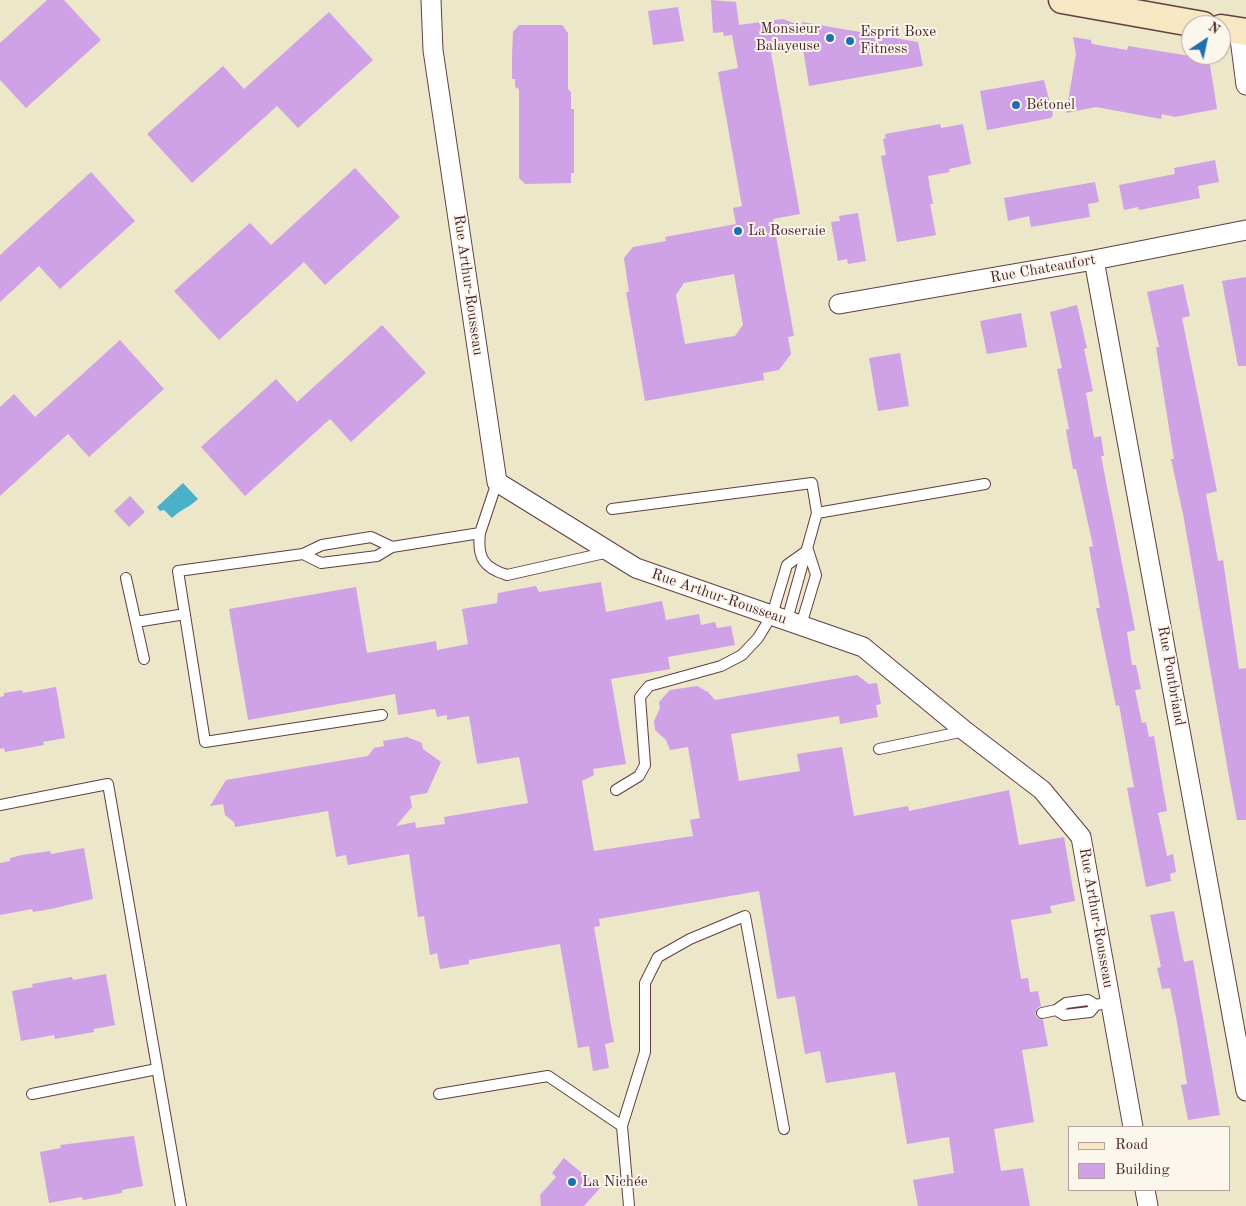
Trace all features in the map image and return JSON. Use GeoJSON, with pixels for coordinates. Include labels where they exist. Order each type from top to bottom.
{"type":"FeatureCollection","features":[{"type":"Feature","properties":{"kind":"main road"},"geometry":{"type":"LineString","coordinates":[[1062,0],[1138,7],[1181,19]]}},
{"type":"Feature","properties":{"kind":"street","name":"Rue Arthur-Rousseau"},"geometry":{"type":"LineString","coordinates":[[431,0],[433,50],[497,482],[636,568],[863,647],[965,732],[1042,790],[1081,837],[1104,1004],[1133,1126]]}},
{"type":"Feature","properties":{"kind":"street"},"geometry":{"type":"LineString","coordinates":[[1235,30],[1246,85]]}},
{"type":"Feature","properties":{"kind":"street","name":"Rue Chateaufort"},"geometry":{"type":"LineString","coordinates":[[839,304],[1094,260],[1246,230]]}},
{"type":"Feature","properties":{"kind":"street","name":"Rue Pontbriand"},"geometry":{"type":"LineString","coordinates":[[1094,260],[1246,1091]]}},
{"type":"Feature","properties":{"kind":"street"},"geometry":{"type":"LineString","coordinates":[[1145,1191],[1148,1206]]}},
{"type":"Feature","properties":{"kind":"lane"},"geometry":{"type":"LineString","coordinates":[[497,482],[480,534],[479,545],[483,560],[493,570],[507,575],[609,552]]}},
{"type":"Feature","properties":{"kind":"lane"},"geometry":{"type":"LineString","coordinates":[[612,509],[812,483],[817,513],[787,620]]}},
{"type":"Feature","properties":{"kind":"lane"},"geometry":{"type":"LineString","coordinates":[[817,513],[985,484]]}},
{"type":"Feature","properties":{"kind":"lane"},"geometry":{"type":"LineString","coordinates":[[303,554],[321,564],[377,556],[392,547],[480,534]]}},
{"type":"Feature","properties":{"kind":"lane"},"geometry":{"type":"LineString","coordinates":[[382,715],[206,742],[178,571],[303,554],[322,544],[371,537],[392,547]]}},
{"type":"Feature","properties":{"kind":"lane"},"geometry":{"type":"LineString","coordinates":[[787,620],[787,565],[808,550]]}},
{"type":"Feature","properties":{"kind":"lane"},"geometry":{"type":"LineString","coordinates":[[616,790],[638,776],[645,765],[640,696],[649,686],[721,666],[742,655],[758,638],[787,620],[816,575],[808,550]]}},
{"type":"Feature","properties":{"kind":"lane"},"geometry":{"type":"LineString","coordinates":[[126,578],[144,659]]}},
{"type":"Feature","properties":{"kind":"lane"},"geometry":{"type":"LineString","coordinates":[[136,622],[185,614]]}},
{"type":"Feature","properties":{"kind":"lane"},"geometry":{"type":"LineString","coordinates":[[879,749],[965,732]]}},
{"type":"Feature","properties":{"kind":"lane"},"geometry":{"type":"LineString","coordinates":[[0,805],[108,784],[181,1206]]}},
{"type":"Feature","properties":{"kind":"lane"},"geometry":{"type":"LineString","coordinates":[[630,1206],[622,1126],[645,1052],[645,983],[658,957],[690,938],[745,916],[784,1128]]}},
{"type":"Feature","properties":{"kind":"lane"},"geometry":{"type":"LineString","coordinates":[[1042,1013],[1056,1010],[1062,1004],[1088,1000],[1104,1004]]}},
{"type":"Feature","properties":{"kind":"lane"},"geometry":{"type":"LineString","coordinates":[[32,1094],[157,1069]]}},
{"type":"Feature","properties":{"kind":"lane"},"geometry":{"type":"LineString","coordinates":[[439,1094],[548,1076],[622,1126]]}},
{"type":"Feature","properties":{"kind":"water"},"geometry":{"type":"Polygon","coordinates":[[[183,483],[198,499],[172,518],[164,510],[160,511],[157,507],[183,483]]]}},
{"type":"Feature","properties":{"kind":"building"},"geometry":{"type":"Polygon","coordinates":[[[47,0],[64,0],[101,40],[26,108],[0,80],[0,43],[47,0]]]}},
{"type":"Feature","properties":{"kind":"building","name":"La Roseraie"},"geometry":{"type":"Polygon","coordinates":[[[711,0],[736,2],[739,25],[783,19],[802,26],[802,22],[918,42],[923,66],[809,86],[802,42],[770,47],[800,214],[773,219],[794,336],[788,337],[791,354],[779,370],[763,373],[764,380],[645,401],[626,292],[629,292],[624,258],[633,247],[666,241],[665,237],[736,224],[733,208],[742,206],[718,72],[738,68],[732,35],[724,36],[723,32],[713,33],[711,0]],[[734,274],[684,283],[676,295],[685,344],[735,336],[743,325],[734,274]]]}},
{"type":"Feature","properties":{"kind":"building"},"geometry":{"type":"Polygon","coordinates":[[[678,7],[684,41],[653,45],[648,11],[678,7]]]}},
{"type":"Feature","properties":{"kind":"building"},"geometry":{"type":"Polygon","coordinates":[[[329,12],[373,60],[298,128],[277,106],[192,183],[147,134],[223,66],[244,89],[329,12]]]}},
{"type":"Feature","properties":{"kind":"building"},"geometry":{"type":"Polygon","coordinates":[[[519,25],[562,25],[568,33],[568,89],[571,92],[571,109],[574,109],[574,173],[571,173],[571,183],[525,184],[519,178],[519,89],[515,87],[515,79],[512,79],[512,58],[513,32],[519,25]]]}},
{"type":"Feature","properties":{"kind":"building"},"geometry":{"type":"Polygon","coordinates":[[[1073,37],[1091,40],[1092,44],[1127,50],[1128,46],[1181,55],[1181,65],[1210,65],[1217,109],[1175,117],[1162,114],[1161,119],[1096,107],[1066,113],[1076,54],[1073,37]]]}},
{"type":"Feature","properties":{"kind":"building","name":"Bétonel"},"geometry":{"type":"Polygon","coordinates":[[[1044,80],[1053,115],[1051,118],[987,130],[980,91],[1044,80]]]}},
{"type":"Feature","properties":{"kind":"building"},"geometry":{"type":"Polygon","coordinates":[[[940,124],[941,128],[963,124],[971,164],[949,169],[950,172],[928,176],[933,204],[930,204],[936,235],[897,242],[881,156],[886,155],[883,139],[886,138],[885,134],[940,124]]]}},
{"type":"Feature","properties":{"kind":"building"},"geometry":{"type":"Polygon","coordinates":[[[1215,160],[1219,182],[1198,186],[1200,198],[1139,210],[1138,207],[1124,210],[1119,185],[1175,174],[1174,168],[1215,160]]]}},
{"type":"Feature","properties":{"kind":"building"},"geometry":{"type":"Polygon","coordinates":[[[355,168],[400,217],[325,285],[304,262],[219,340],[174,291],[250,223],[271,245],[355,168]]]}},
{"type":"Feature","properties":{"kind":"building"},"geometry":{"type":"Polygon","coordinates":[[[91,172],[135,221],[60,289],[39,266],[0,302],[0,255],[91,172]]]}},
{"type":"Feature","properties":{"kind":"building"},"geometry":{"type":"Polygon","coordinates":[[[1095,182],[1099,202],[1088,204],[1090,217],[1031,227],[1029,216],[1008,221],[1004,198],[1095,182]]]}},
{"type":"Feature","properties":{"kind":"building"},"geometry":{"type":"Polygon","coordinates":[[[858,213],[866,261],[848,264],[847,259],[838,261],[831,222],[840,221],[839,216],[858,213]]]}},
{"type":"Feature","properties":{"kind":"building"},"geometry":{"type":"Polygon","coordinates":[[[1246,277],[1246,366],[1238,366],[1222,281],[1246,277]]]}},
{"type":"Feature","properties":{"kind":"building"},"geometry":{"type":"Polygon","coordinates":[[[1183,284],[1190,316],[1182,318],[1217,491],[1206,494],[1218,561],[1223,560],[1239,669],[1246,668],[1246,820],[1237,820],[1183,514],[1171,459],[1174,459],[1156,347],[1159,347],[1147,292],[1183,284]]]}},
{"type":"Feature","properties":{"kind":"building"},"geometry":{"type":"Polygon","coordinates":[[[1077,305],[1087,348],[1084,349],[1093,391],[1086,393],[1094,438],[1101,436],[1104,456],[1101,456],[1135,630],[1127,632],[1132,665],[1136,665],[1141,689],[1135,690],[1142,723],[1146,722],[1149,737],[1154,736],[1167,811],[1158,813],[1167,856],[1173,854],[1176,872],[1170,874],[1171,881],[1146,887],[1127,788],[1134,787],[1119,705],[1116,706],[1096,608],[1100,608],[1089,547],[1093,546],[1076,469],[1073,469],[1066,430],[1069,429],[1057,369],[1062,368],[1050,312],[1077,305]]]}},
{"type":"Feature","properties":{"kind":"building"},"geometry":{"type":"Polygon","coordinates":[[[1021,313],[1027,347],[987,354],[980,321],[1021,313]]]}},
{"type":"Feature","properties":{"kind":"building"},"geometry":{"type":"Polygon","coordinates":[[[382,325],[426,373],[351,442],[330,419],[245,496],[201,447],[276,379],[297,402],[382,325]]]}},
{"type":"Feature","properties":{"kind":"building"},"geometry":{"type":"Polygon","coordinates":[[[120,340],[164,389],[89,457],[68,434],[0,496],[0,407],[14,394],[35,417],[120,340]]]}},
{"type":"Feature","properties":{"kind":"building"},"geometry":{"type":"Polygon","coordinates":[[[900,353],[909,406],[878,411],[869,358],[900,353]]]}},
{"type":"Feature","properties":{"kind":"building"},"geometry":{"type":"Polygon","coordinates":[[[130,496],[145,512],[129,527],[114,511],[130,496]]]}},
{"type":"Feature","properties":{"kind":"building"},"geometry":{"type":"Polygon","coordinates":[[[601,582],[606,612],[662,601],[666,620],[699,614],[701,625],[715,622],[717,628],[731,626],[735,645],[668,657],[670,669],[611,679],[626,764],[593,769],[594,775],[582,781],[594,851],[693,836],[690,820],[700,818],[688,747],[670,750],[666,740],[655,730],[654,721],[660,708],[659,702],[670,690],[697,686],[708,692],[715,700],[857,675],[869,684],[877,683],[881,704],[876,705],[878,717],[840,724],[839,716],[731,734],[739,781],[800,771],[797,754],[842,747],[854,816],[908,806],[909,811],[1009,790],[1019,845],[1064,837],[1075,901],[1050,906],[1052,913],[1011,920],[1021,979],[1028,978],[1030,992],[1038,991],[1041,1006],[1037,1008],[1035,1014],[1037,1018],[1043,1020],[1048,1046],[1022,1050],[1034,1122],[994,1129],[1001,1171],[1023,1168],[1030,1206],[918,1206],[913,1180],[954,1173],[949,1137],[907,1144],[895,1072],[826,1083],[820,1051],[805,1054],[795,996],[777,999],[759,891],[599,919],[600,926],[594,927],[614,1042],[605,1044],[609,1068],[593,1071],[589,1046],[578,1048],[560,944],[469,960],[469,964],[440,969],[437,953],[430,955],[424,916],[418,917],[409,854],[348,865],[346,855],[336,857],[328,811],[235,827],[234,822],[225,815],[223,804],[210,806],[226,780],[368,756],[374,748],[384,746],[383,741],[407,737],[422,743],[423,749],[441,762],[427,793],[410,796],[412,807],[396,826],[415,822],[416,828],[445,824],[444,817],[528,803],[519,757],[477,764],[469,716],[447,720],[447,715],[437,717],[435,709],[398,715],[395,694],[248,720],[229,609],[356,587],[367,653],[436,641],[437,650],[468,644],[462,609],[497,603],[498,593],[536,586],[539,592],[601,582]]]}},
{"type":"Feature","properties":{"kind":"building"},"geometry":{"type":"Polygon","coordinates":[[[56,687],[65,738],[43,742],[44,745],[5,752],[4,748],[0,749],[0,697],[4,696],[4,693],[22,690],[23,693],[56,687]]]}},
{"type":"Feature","properties":{"kind":"building"},"geometry":{"type":"Polygon","coordinates":[[[84,848],[93,899],[51,909],[33,912],[32,909],[0,915],[0,863],[10,861],[10,858],[22,855],[50,851],[51,854],[84,848]]]}},
{"type":"Feature","properties":{"kind":"building"},"geometry":{"type":"Polygon","coordinates":[[[1174,911],[1184,962],[1193,960],[1220,1115],[1188,1120],[1181,1085],[1187,1084],[1177,1022],[1170,988],[1162,989],[1157,968],[1161,967],[1150,915],[1174,911]]]}},
{"type":"Feature","properties":{"kind":"building"},"geometry":{"type":"Polygon","coordinates":[[[106,974],[115,1025],[94,1029],[94,1032],[55,1039],[54,1035],[21,1041],[12,991],[33,987],[32,984],[72,977],[73,980],[106,974]]]}},
{"type":"Feature","properties":{"kind":"building"},"geometry":{"type":"Polygon","coordinates":[[[134,1136],[143,1186],[122,1190],[122,1193],[83,1200],[82,1197],[49,1203],[40,1152],[61,1148],[60,1145],[134,1136]]]}},
{"type":"Feature","properties":{"kind":"building","name":"La Nichée"},"geometry":{"type":"Polygon","coordinates":[[[564,1158],[600,1188],[584,1206],[541,1206],[540,1195],[556,1177],[552,1173],[564,1158]]]}},
{"type":"Feature","properties":{"kind":"place","name":"Monsieur Balayeuse"},"geometry":{"type":"Point","coordinates":[830,38]}},
{"type":"Feature","properties":{"kind":"place","name":"Esprit Boxe Fitness"},"geometry":{"type":"Point","coordinates":[850,41]}},
{"type":"Feature","properties":{"kind":"place","name":"Bétonel"},"geometry":{"type":"Point","coordinates":[1016,105]}},
{"type":"Feature","properties":{"kind":"place","name":"La Roseraie"},"geometry":{"type":"Point","coordinates":[738,231]}},
{"type":"Feature","properties":{"kind":"place","name":"La Nichée"},"geometry":{"type":"Point","coordinates":[572,1182]}}]}
